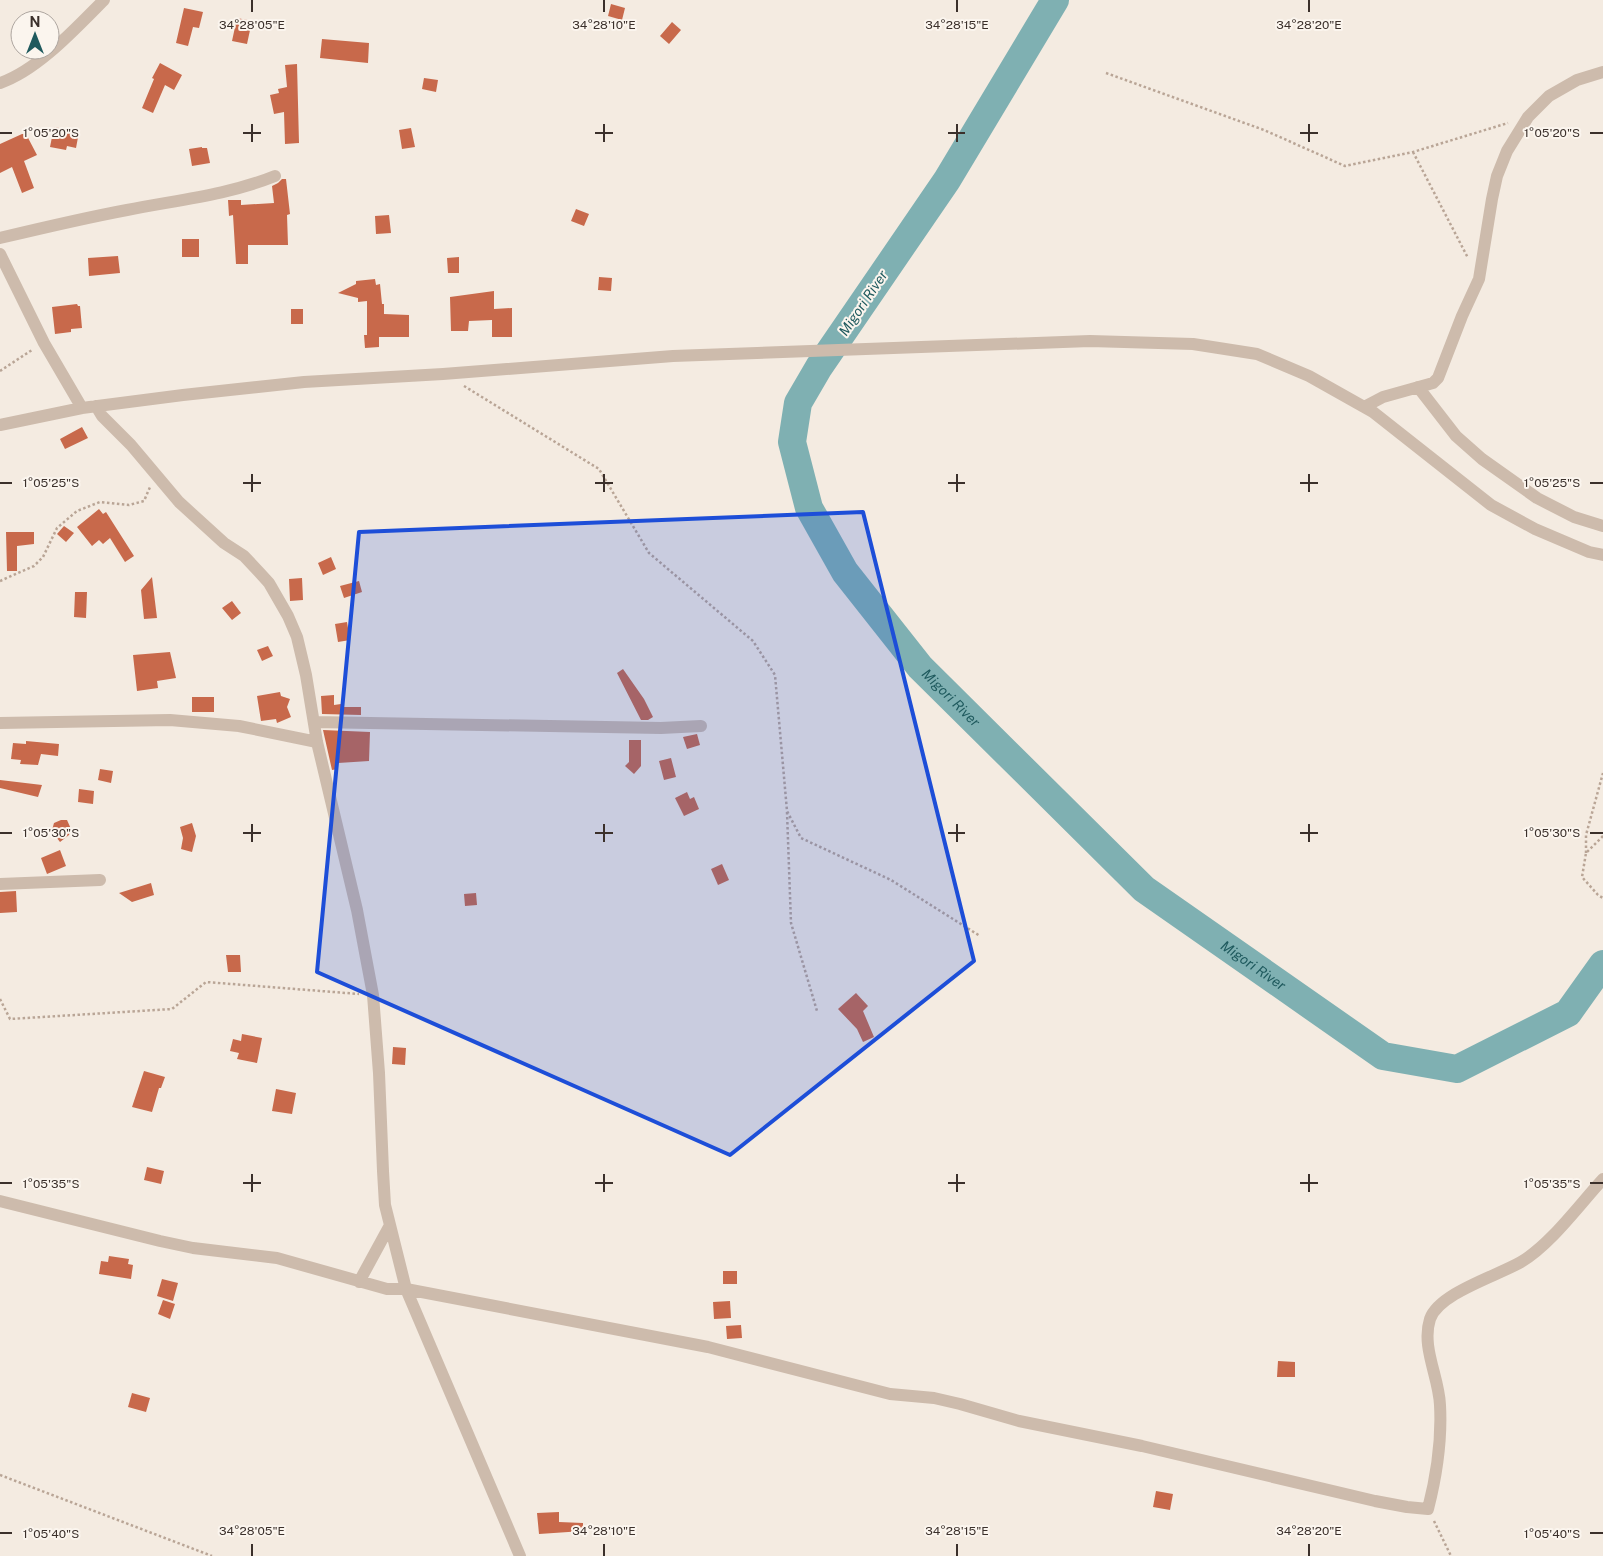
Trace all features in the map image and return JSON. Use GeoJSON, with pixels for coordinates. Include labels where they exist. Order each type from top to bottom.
{"type":"FeatureCollection","features":[{"type":"Feature","properties":{"kind":"street"},"geometry":{"type":"LineString","coordinates":[[0,83],[15,78],[42,59],[104,0]]}},
{"type":"Feature","properties":{"kind":"street"},"geometry":{"type":"LineString","coordinates":[[1364,407],[1383,397],[1433,383],[1438,378],[1462,316],[1479,279],[1497,176],[1507,151],[1528,116],[1549,96],[1577,80],[1603,72]]}},
{"type":"Feature","properties":{"kind":"street"},"geometry":{"type":"LineString","coordinates":[[0,238],[125,210],[217,194],[276,176]]}},
{"type":"Feature","properties":{"kind":"street"},"geometry":{"type":"LineString","coordinates":[[0,254],[44,343],[82,408]]}},
{"type":"Feature","properties":{"kind":"street"},"geometry":{"type":"LineString","coordinates":[[0,425],[96,406],[304,382],[443,374],[673,356],[1090,341],[1193,344],[1257,354],[1309,376],[1380,417],[1490,505],[1535,529],[1589,552],[1603,555]]}},
{"type":"Feature","properties":{"kind":"street"},"geometry":{"type":"LineString","coordinates":[[1418,387],[1456,436],[1482,459],[1538,498],[1574,517],[1603,526]]}},
{"type":"Feature","properties":{"kind":"street"},"geometry":{"type":"LineString","coordinates":[[96,406],[102,416],[131,445],[179,502],[217,537],[244,556],[269,583],[288,616],[297,637],[305,668],[317,742],[357,910],[373,995],[379,1073],[385,1205],[406,1289],[520,1556]]}},
{"type":"Feature","properties":{"kind":"street"},"geometry":{"type":"LineString","coordinates":[[0,723],[170,720],[239,726],[317,742]]}},
{"type":"Feature","properties":{"kind":"street"},"geometry":{"type":"LineString","coordinates":[[314,722],[661,728],[701,726]]}},
{"type":"Feature","properties":{"kind":"street"},"geometry":{"type":"LineString","coordinates":[[0,884],[100,880]]}},
{"type":"Feature","properties":{"kind":"street"},"geometry":{"type":"LineString","coordinates":[[0,1201],[193,1248],[277,1258],[387,1289],[406,1289],[708,1347],[890,1394],[934,1398],[1019,1421],[1142,1446],[1375,1501],[1428,1509],[1440,1456],[1440,1405],[1428,1337],[1430,1321],[1434,1310],[1445,1300],[1535,1253],[1603,1179]]}},
{"type":"Feature","properties":{"kind":"street"},"geometry":{"type":"LineString","coordinates":[[359,1282],[390,1225]]}},
{"type":"Feature","properties":{"kind":"path"},"geometry":{"type":"LineString","coordinates":[[1106,73],[1264,130],[1345,166],[1413,152],[1528,116]]}},
{"type":"Feature","properties":{"kind":"path"},"geometry":{"type":"LineString","coordinates":[[1413,152],[1479,279]]}},
{"type":"Feature","properties":{"kind":"path"},"geometry":{"type":"LineString","coordinates":[[0,371],[44,343]]}},
{"type":"Feature","properties":{"kind":"path"},"geometry":{"type":"LineString","coordinates":[[443,374],[600,469],[649,553],[753,641],[774,675],[787,811],[791,923],[817,1011]]}},
{"type":"Feature","properties":{"kind":"path"},"geometry":{"type":"LineString","coordinates":[[0,581],[19,574],[38,562],[49,547],[57,528],[77,511],[100,502],[129,505],[144,502],[156,475]]}},
{"type":"Feature","properties":{"kind":"path"},"geometry":{"type":"LineString","coordinates":[[1603,774],[1586,835],[1586,853],[1582,877],[1598,896],[1603,898]]}},
{"type":"Feature","properties":{"kind":"path"},"geometry":{"type":"LineString","coordinates":[[787,811],[801,838],[891,880],[980,936]]}},
{"type":"Feature","properties":{"kind":"path"},"geometry":{"type":"LineString","coordinates":[[1586,853],[1603,836]]}},
{"type":"Feature","properties":{"kind":"path"},"geometry":{"type":"LineString","coordinates":[[0,999],[10,1019],[172,1009],[206,982],[373,995]]}},
{"type":"Feature","properties":{"kind":"path"},"geometry":{"type":"LineString","coordinates":[[0,1475],[212,1556]]}},
{"type":"Feature","properties":{"kind":"path"},"geometry":{"type":"LineString","coordinates":[[1428,1509],[1450,1556]]}},
{"type":"Feature","properties":{"kind":"highlighted area"},"geometry":{"type":"Polygon","coordinates":[[[863,512],[974,961],[730,1155],[317,972],[359,532],[863,512]]]}},
{"type":"Feature","properties":{"kind":"building"},"geometry":{"type":"Polygon","coordinates":[[[611,4],[625,8],[622,20],[608,16],[611,4]]]}},
{"type":"Feature","properties":{"kind":"building"},"geometry":{"type":"Polygon","coordinates":[[[184,8],[203,12],[199,28],[193,27],[188,46],[176,43],[184,8]]]}},
{"type":"Feature","properties":{"kind":"building"},"geometry":{"type":"Polygon","coordinates":[[[237,18],[252,21],[247,44],[232,41],[237,18]]]}},
{"type":"Feature","properties":{"kind":"building"},"geometry":{"type":"Polygon","coordinates":[[[672,22],[681,30],[669,44],[660,36],[672,22]]]}},
{"type":"Feature","properties":{"kind":"building"},"geometry":{"type":"Polygon","coordinates":[[[322,39],[369,43],[368,63],[320,58],[322,39]]]}},
{"type":"Feature","properties":{"kind":"building"},"geometry":{"type":"Polygon","coordinates":[[[160,63],[182,75],[174,90],[165,85],[153,113],[142,108],[154,79],[152,78],[160,63]]]}},
{"type":"Feature","properties":{"kind":"building"},"geometry":{"type":"Polygon","coordinates":[[[297,64],[299,143],[285,144],[284,112],[274,114],[270,95],[279,93],[278,89],[287,87],[285,65],[297,64]]]}},
{"type":"Feature","properties":{"kind":"building"},"geometry":{"type":"Polygon","coordinates":[[[424,78],[438,80],[436,92],[422,89],[424,78]]]}},
{"type":"Feature","properties":{"kind":"building"},"geometry":{"type":"Polygon","coordinates":[[[54,127],[79,132],[76,148],[67,146],[66,150],[50,147],[54,127]]]}},
{"type":"Feature","properties":{"kind":"building"},"geometry":{"type":"Polygon","coordinates":[[[411,128],[415,147],[402,149],[399,130],[411,128]]]}},
{"type":"Feature","properties":{"kind":"building"},"geometry":{"type":"Polygon","coordinates":[[[26,134],[37,155],[24,161],[34,188],[22,193],[12,167],[0,173],[0,144],[26,134]]]}},
{"type":"Feature","properties":{"kind":"building"},"geometry":{"type":"Polygon","coordinates":[[[207,148],[210,163],[192,166],[189,149],[207,148]]]}},
{"type":"Feature","properties":{"kind":"building"},"geometry":{"type":"Polygon","coordinates":[[[282,179],[286,179],[290,214],[287,215],[288,245],[248,245],[248,264],[236,264],[233,215],[229,216],[228,200],[241,200],[241,205],[274,203],[272,186],[282,179]]]}},
{"type":"Feature","properties":{"kind":"building"},"geometry":{"type":"Polygon","coordinates":[[[576,209],[589,214],[584,226],[571,221],[576,209]]]}},
{"type":"Feature","properties":{"kind":"building"},"geometry":{"type":"Polygon","coordinates":[[[389,215],[391,233],[376,234],[375,216],[389,215]]]}},
{"type":"Feature","properties":{"kind":"building"},"geometry":{"type":"Polygon","coordinates":[[[182,239],[199,239],[199,257],[182,257],[182,239]]]}},
{"type":"Feature","properties":{"kind":"building"},"geometry":{"type":"Polygon","coordinates":[[[118,256],[120,273],[89,276],[88,258],[118,256]]]}},
{"type":"Feature","properties":{"kind":"building"},"geometry":{"type":"Polygon","coordinates":[[[459,257],[459,273],[448,273],[447,258],[459,257]]]}},
{"type":"Feature","properties":{"kind":"building"},"geometry":{"type":"Polygon","coordinates":[[[599,277],[612,278],[611,291],[598,290],[599,277]]]}},
{"type":"Feature","properties":{"kind":"building"},"geometry":{"type":"Polygon","coordinates":[[[375,279],[376,285],[380,284],[384,314],[409,315],[409,337],[379,337],[379,347],[365,348],[364,335],[367,335],[367,301],[358,302],[358,298],[338,293],[356,284],[356,281],[375,279]]]}},
{"type":"Feature","properties":{"kind":"building"},"geometry":{"type":"Polygon","coordinates":[[[494,291],[494,309],[512,308],[512,337],[492,337],[492,320],[469,321],[468,331],[451,331],[450,297],[494,291]]]}},
{"type":"Feature","properties":{"kind":"building"},"geometry":{"type":"Polygon","coordinates":[[[77,304],[80,306],[82,328],[71,329],[71,332],[55,334],[52,307],[77,304]]]}},
{"type":"Feature","properties":{"kind":"building"},"geometry":{"type":"Polygon","coordinates":[[[291,309],[303,309],[303,324],[291,324],[291,309]]]}},
{"type":"Feature","properties":{"kind":"building"},"geometry":{"type":"Polygon","coordinates":[[[82,427],[88,438],[65,449],[60,439],[82,427]]]}},
{"type":"Feature","properties":{"kind":"building"},"geometry":{"type":"Polygon","coordinates":[[[99,509],[103,514],[106,512],[134,556],[125,562],[110,538],[103,544],[99,540],[92,546],[77,527],[99,509]]]}},
{"type":"Feature","properties":{"kind":"building"},"geometry":{"type":"Polygon","coordinates":[[[64,526],[74,533],[66,542],[57,534],[64,526]]]}},
{"type":"Feature","properties":{"kind":"building"},"geometry":{"type":"Polygon","coordinates":[[[6,532],[34,532],[34,544],[17,546],[17,571],[7,571],[6,532]]]}},
{"type":"Feature","properties":{"kind":"building"},"geometry":{"type":"Polygon","coordinates":[[[331,557],[336,569],[323,575],[318,563],[331,557]]]}},
{"type":"Feature","properties":{"kind":"building"},"geometry":{"type":"Polygon","coordinates":[[[152,577],[157,618],[144,619],[141,590],[152,577]]]}},
{"type":"Feature","properties":{"kind":"building"},"geometry":{"type":"Polygon","coordinates":[[[302,578],[303,600],[290,601],[289,579],[302,578]]]}},
{"type":"Feature","properties":{"kind":"building"},"geometry":{"type":"Polygon","coordinates":[[[359,581],[362,592],[344,598],[340,586],[359,581]]]}},
{"type":"Feature","properties":{"kind":"building"},"geometry":{"type":"Polygon","coordinates":[[[75,592],[87,592],[86,618],[74,617],[75,592]]]}},
{"type":"Feature","properties":{"kind":"building"},"geometry":{"type":"Polygon","coordinates":[[[232,601],[241,613],[232,620],[222,608],[232,601]]]}},
{"type":"Feature","properties":{"kind":"building"},"geometry":{"type":"Polygon","coordinates":[[[347,622],[350,640],[338,642],[335,624],[347,622]]]}},
{"type":"Feature","properties":{"kind":"building"},"geometry":{"type":"Polygon","coordinates":[[[268,646],[273,656],[262,661],[257,650],[268,646]]]}},
{"type":"Feature","properties":{"kind":"building"},"geometry":{"type":"Polygon","coordinates":[[[170,652],[176,678],[157,681],[158,688],[137,691],[133,655],[170,652]]]}},
{"type":"Feature","properties":{"kind":"building"},"geometry":{"type":"Polygon","coordinates":[[[623,669],[644,699],[653,717],[648,720],[641,720],[617,673],[623,669]]]}},
{"type":"Feature","properties":{"kind":"building"},"geometry":{"type":"Polygon","coordinates":[[[280,692],[281,696],[290,699],[287,707],[291,717],[277,723],[276,719],[261,721],[257,696],[280,692]]]}},
{"type":"Feature","properties":{"kind":"building"},"geometry":{"type":"Polygon","coordinates":[[[334,695],[334,705],[341,704],[341,707],[361,707],[361,715],[322,714],[321,696],[334,695]]]}},
{"type":"Feature","properties":{"kind":"building"},"geometry":{"type":"Polygon","coordinates":[[[192,697],[214,697],[214,712],[192,712],[192,697]]]}},
{"type":"Feature","properties":{"kind":"building"},"geometry":{"type":"Polygon","coordinates":[[[323,730],[370,732],[369,761],[338,763],[338,769],[332,770],[323,730]]]}},
{"type":"Feature","properties":{"kind":"building"},"geometry":{"type":"Polygon","coordinates":[[[697,734],[700,745],[687,749],[683,737],[697,734]]]}},
{"type":"Feature","properties":{"kind":"building"},"geometry":{"type":"Polygon","coordinates":[[[629,740],[641,740],[641,766],[634,774],[625,766],[629,762],[629,740]]]}},
{"type":"Feature","properties":{"kind":"building"},"geometry":{"type":"Polygon","coordinates":[[[26,741],[59,744],[58,756],[41,754],[38,765],[20,764],[21,760],[11,759],[13,743],[26,744],[26,741]]]}},
{"type":"Feature","properties":{"kind":"building"},"geometry":{"type":"Polygon","coordinates":[[[671,758],[676,777],[664,780],[659,761],[671,758]]]}},
{"type":"Feature","properties":{"kind":"building"},"geometry":{"type":"Polygon","coordinates":[[[100,769],[113,771],[111,783],[98,780],[100,769]]]}},
{"type":"Feature","properties":{"kind":"building"},"geometry":{"type":"Polygon","coordinates":[[[0,780],[42,785],[38,797],[0,788],[0,780]]]}},
{"type":"Feature","properties":{"kind":"building"},"geometry":{"type":"Polygon","coordinates":[[[79,789],[94,791],[93,804],[78,802],[79,789]]]}},
{"type":"Feature","properties":{"kind":"building"},"geometry":{"type":"Polygon","coordinates":[[[687,792],[690,799],[694,797],[699,809],[684,816],[675,798],[687,792]]]}},
{"type":"Feature","properties":{"kind":"building"},"geometry":{"type":"Polygon","coordinates":[[[67,820],[71,829],[69,835],[60,842],[52,830],[54,823],[67,820]]]}},
{"type":"Feature","properties":{"kind":"building"},"geometry":{"type":"Polygon","coordinates":[[[192,823],[196,836],[192,852],[181,849],[183,838],[180,827],[192,823]]]}},
{"type":"Feature","properties":{"kind":"building"},"geometry":{"type":"Polygon","coordinates":[[[60,850],[66,866],[47,874],[41,858],[60,850]]]}},
{"type":"Feature","properties":{"kind":"building"},"geometry":{"type":"Polygon","coordinates":[[[722,864],[729,880],[718,885],[711,869],[722,864]]]}},
{"type":"Feature","properties":{"kind":"building"},"geometry":{"type":"Polygon","coordinates":[[[151,883],[154,895],[132,902],[119,893],[151,883]]]}},
{"type":"Feature","properties":{"kind":"building"},"geometry":{"type":"Polygon","coordinates":[[[16,891],[17,912],[0,913],[0,892],[16,891]]]}},
{"type":"Feature","properties":{"kind":"building"},"geometry":{"type":"Polygon","coordinates":[[[476,893],[477,905],[465,906],[464,894],[476,893]]]}},
{"type":"Feature","properties":{"kind":"building"},"geometry":{"type":"Polygon","coordinates":[[[226,955],[240,955],[241,972],[228,972],[226,955]]]}},
{"type":"Feature","properties":{"kind":"building"},"geometry":{"type":"Polygon","coordinates":[[[856,993],[868,1006],[863,1011],[874,1037],[863,1042],[857,1029],[838,1009],[856,993]]]}},
{"type":"Feature","properties":{"kind":"building"},"geometry":{"type":"Polygon","coordinates":[[[242,1034],[262,1038],[257,1063],[237,1059],[239,1053],[230,1051],[233,1039],[241,1041],[242,1034]]]}},
{"type":"Feature","properties":{"kind":"building"},"geometry":{"type":"Polygon","coordinates":[[[393,1047],[406,1048],[405,1065],[392,1064],[393,1047]]]}},
{"type":"Feature","properties":{"kind":"building"},"geometry":{"type":"Polygon","coordinates":[[[144,1071],[165,1077],[161,1088],[159,1088],[152,1112],[132,1107],[144,1071]]]}},
{"type":"Feature","properties":{"kind":"building"},"geometry":{"type":"Polygon","coordinates":[[[276,1089],[296,1093],[292,1114],[272,1111],[276,1089]]]}},
{"type":"Feature","properties":{"kind":"building"},"geometry":{"type":"Polygon","coordinates":[[[147,1167],[164,1171],[161,1184],[144,1180],[147,1167]]]}},
{"type":"Feature","properties":{"kind":"building"},"geometry":{"type":"Polygon","coordinates":[[[109,1256],[129,1259],[128,1264],[133,1265],[131,1279],[99,1274],[101,1261],[108,1262],[109,1256]]]}},
{"type":"Feature","properties":{"kind":"building"},"geometry":{"type":"Polygon","coordinates":[[[723,1271],[737,1271],[737,1284],[723,1284],[723,1271]]]}},
{"type":"Feature","properties":{"kind":"building"},"geometry":{"type":"Polygon","coordinates":[[[162,1279],[178,1283],[173,1301],[157,1296],[162,1279]]]}},
{"type":"Feature","properties":{"kind":"building"},"geometry":{"type":"Polygon","coordinates":[[[163,1300],[175,1304],[170,1319],[158,1314],[163,1300]]]}},
{"type":"Feature","properties":{"kind":"building"},"geometry":{"type":"Polygon","coordinates":[[[730,1301],[731,1318],[714,1319],[713,1302],[730,1301]]]}},
{"type":"Feature","properties":{"kind":"building"},"geometry":{"type":"Polygon","coordinates":[[[741,1325],[742,1338],[727,1339],[726,1326],[741,1325]]]}},
{"type":"Feature","properties":{"kind":"building"},"geometry":{"type":"Polygon","coordinates":[[[1278,1361],[1295,1362],[1295,1377],[1277,1377],[1278,1361]]]}},
{"type":"Feature","properties":{"kind":"building"},"geometry":{"type":"Polygon","coordinates":[[[132,1393],[150,1398],[146,1412],[128,1407],[132,1393]]]}},
{"type":"Feature","properties":{"kind":"building"},"geometry":{"type":"Polygon","coordinates":[[[1156,1491],[1173,1494],[1170,1510],[1153,1507],[1156,1491]]]}},
{"type":"Feature","properties":{"kind":"building"},"geometry":{"type":"Polygon","coordinates":[[[559,1512],[559,1522],[583,1523],[583,1531],[539,1534],[537,1513],[559,1512]]]}},
{"type":"Feature","properties":{"kind":"waterway","name":"Migori River"},"geometry":{"type":"LineString","coordinates":[[1055,0],[947,180],[819,367],[798,403],[792,442],[809,508],[845,572],[920,667],[1144,889],[1383,1056],[1457,1069],[1568,1013],[1603,964]]}}]}
